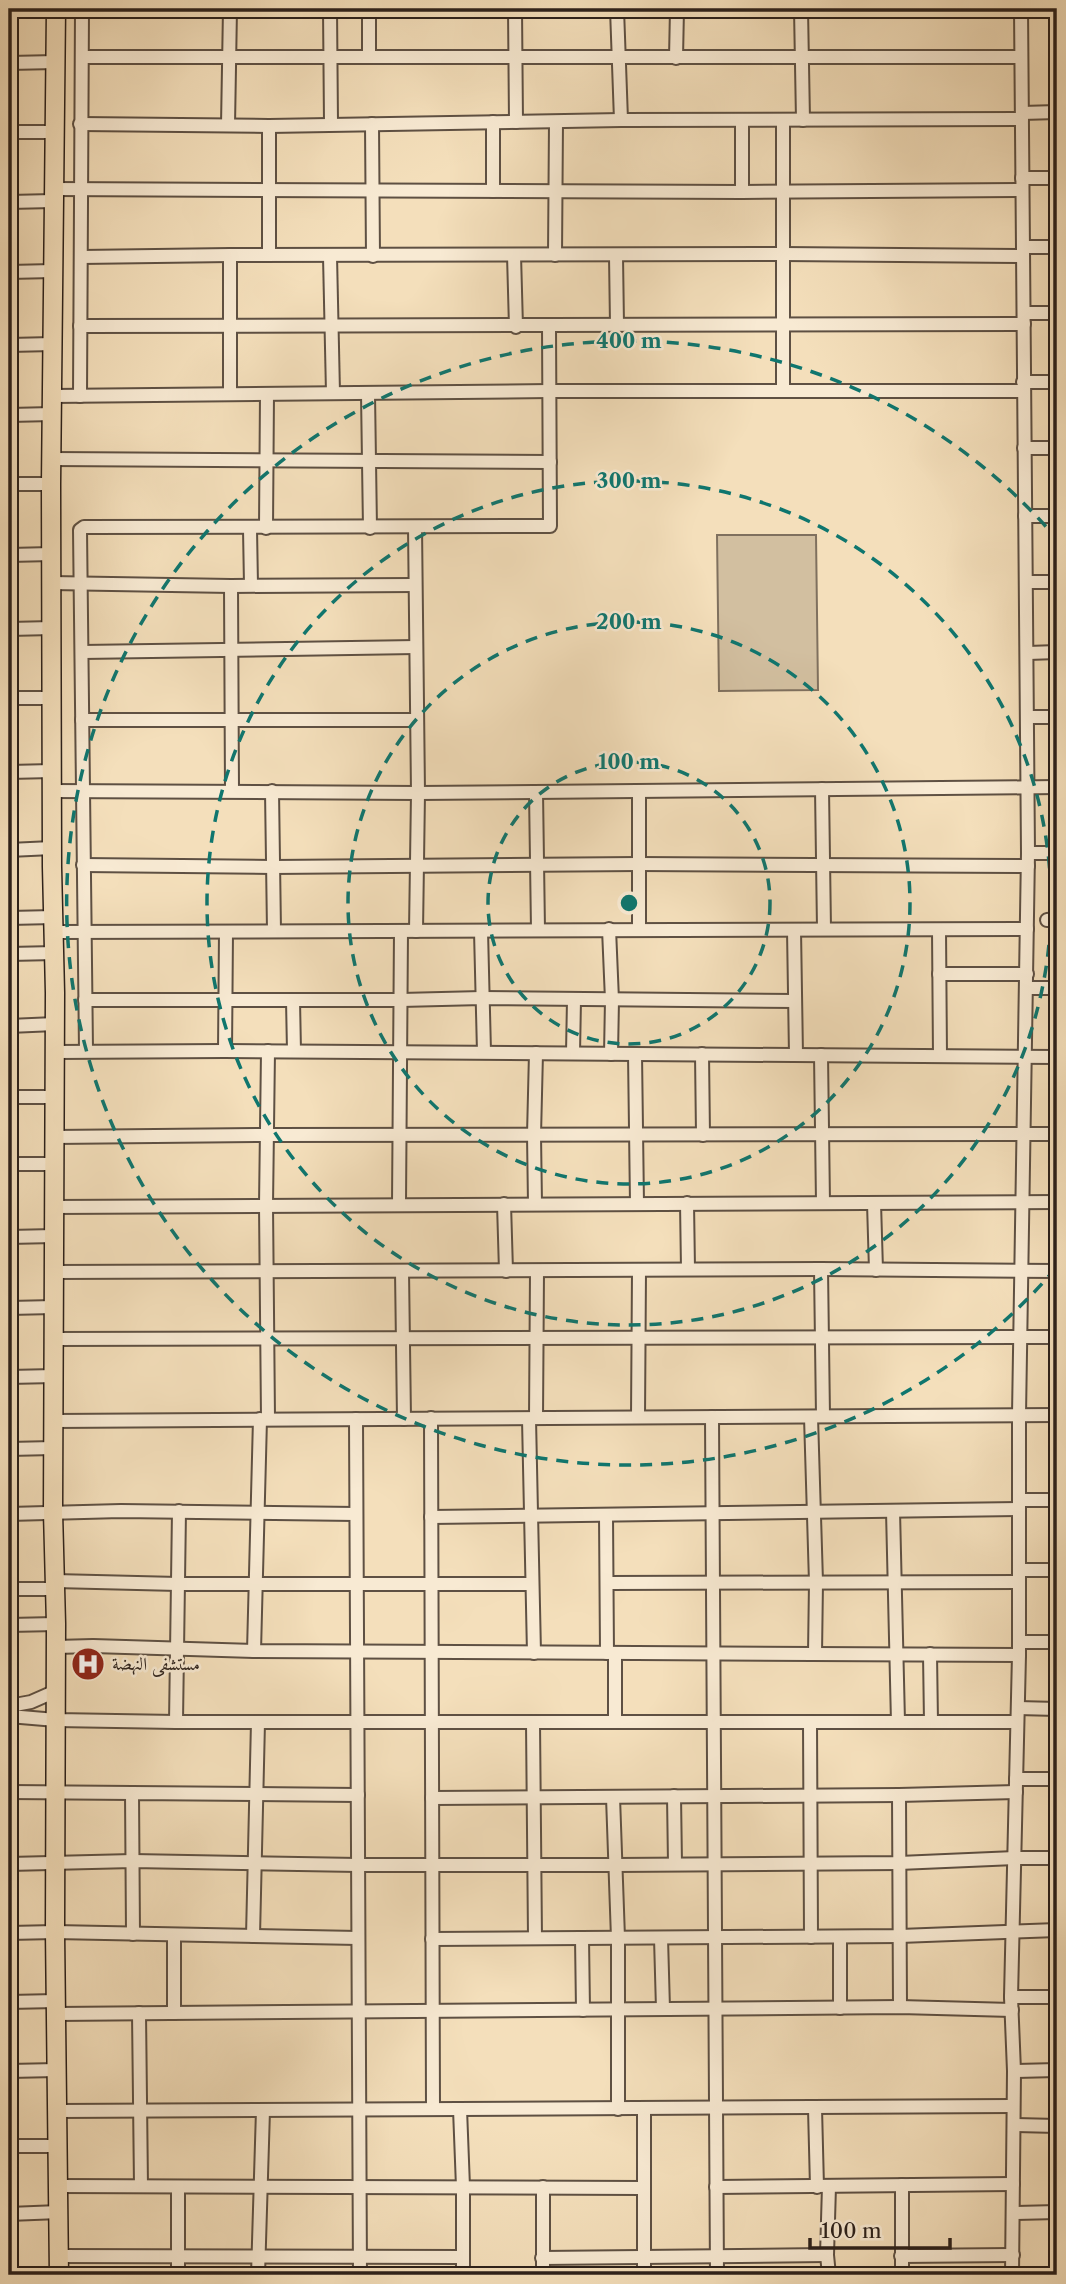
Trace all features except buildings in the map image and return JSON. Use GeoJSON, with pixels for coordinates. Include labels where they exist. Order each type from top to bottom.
{"type":"FeatureCollection","features":[{"type":"Feature","properties":{"kind":"highway"},"geometry":{"type":"LineString","coordinates":[[56,9],[51,484],[52,848],[55,924],[53,1512],[56,1625],[55,1932],[59,2275]]}},
{"type":"Feature","properties":{"kind":"street"},"geometry":{"type":"LineString","coordinates":[[80,396],[82,9]]}},
{"type":"Feature","properties":{"kind":"street"},"geometry":{"type":"LineString","coordinates":[[228,125],[230,9]]}},
{"type":"Feature","properties":{"kind":"street"},"geometry":{"type":"LineString","coordinates":[[330,9],[331,124]]}},
{"type":"Feature","properties":{"kind":"street"},"geometry":{"type":"LineString","coordinates":[[369,9],[369,57]]}},
{"type":"Feature","properties":{"kind":"street"},"geometry":{"type":"LineString","coordinates":[[514,9],[516,122]]}},
{"type":"Feature","properties":{"kind":"street"},"geometry":{"type":"LineString","coordinates":[[617,9],[621,120]]}},
{"type":"Feature","properties":{"kind":"street"},"geometry":{"type":"LineString","coordinates":[[676,58],[677,9]]}},
{"type":"Feature","properties":{"kind":"street"},"geometry":{"type":"LineString","coordinates":[[801,9],[803,120]]}},
{"type":"Feature","properties":{"kind":"street"},"geometry":{"type":"LineString","coordinates":[[1012,2275],[1012,2003],[1028,859],[1021,9]]}},
{"type":"Feature","properties":{"kind":"street"},"geometry":{"type":"LineString","coordinates":[[82,57],[1021,57]]}},
{"type":"Feature","properties":{"kind":"street"},"geometry":{"type":"LineString","coordinates":[[9,63],[56,62]]}},
{"type":"Feature","properties":{"kind":"street"},"geometry":{"type":"LineString","coordinates":[[80,124],[269,126],[621,120],[783,121],[1022,116],[1057,112]]}},
{"type":"Feature","properties":{"kind":"street"},"geometry":{"type":"LineString","coordinates":[[742,120],[742,192]]}},
{"type":"Feature","properties":{"kind":"street"},"geometry":{"type":"LineString","coordinates":[[783,121],[783,391]]}},
{"type":"Feature","properties":{"kind":"street"},"geometry":{"type":"LineString","coordinates":[[493,122],[493,191]]}},
{"type":"Feature","properties":{"kind":"street"},"geometry":{"type":"LineString","coordinates":[[555,255],[556,122]]}},
{"type":"Feature","properties":{"kind":"street"},"geometry":{"type":"LineString","coordinates":[[372,124],[373,256]]}},
{"type":"Feature","properties":{"kind":"street"},"geometry":{"type":"LineString","coordinates":[[269,126],[269,255]]}},
{"type":"Feature","properties":{"kind":"street"},"geometry":{"type":"LineString","coordinates":[[9,132],[54,132]]}},
{"type":"Feature","properties":{"kind":"street"},"geometry":{"type":"LineString","coordinates":[[9,202],[80,190],[783,192],[1022,184],[1057,178]]}},
{"type":"Feature","properties":{"kind":"street"},"geometry":{"type":"LineString","coordinates":[[81,257],[1023,252],[1057,247]]}},
{"type":"Feature","properties":{"kind":"street"},"geometry":{"type":"LineString","coordinates":[[230,255],[230,394]]}},
{"type":"Feature","properties":{"kind":"street"},"geometry":{"type":"LineString","coordinates":[[330,256],[333,393]]}},
{"type":"Feature","properties":{"kind":"street"},"geometry":{"type":"LineString","coordinates":[[514,256],[516,327]]}},
{"type":"Feature","properties":{"kind":"street"},"geometry":{"type":"LineString","coordinates":[[616,256],[617,325]]}},
{"type":"Feature","properties":{"kind":"street"},"geometry":{"type":"LineString","coordinates":[[9,272],[53,271]]}},
{"type":"Feature","properties":{"kind":"street"},"geometry":{"type":"LineString","coordinates":[[80,326],[516,327],[1024,318],[1057,313]]}},
{"type":"Feature","properties":{"kind":"street"},"geometry":{"type":"LineString","coordinates":[[86,1050],[81,528],[550,527],[549,326]]}},
{"type":"Feature","properties":{"kind":"street"},"geometry":{"type":"LineString","coordinates":[[9,345],[53,344]]}},
{"type":"Feature","properties":{"kind":"street"},"geometry":{"type":"LineString","coordinates":[[9,415],[80,396],[783,391],[1023,386],[1057,382]]}},
{"type":"Feature","properties":{"kind":"street"},"geometry":{"type":"LineString","coordinates":[[266,528],[267,394]]}},
{"type":"Feature","properties":{"kind":"street"},"geometry":{"type":"LineString","coordinates":[[368,394],[369,528]]}},
{"type":"Feature","properties":{"kind":"street"},"geometry":{"type":"LineString","coordinates":[[1024,448],[1057,448]]}},
{"type":"Feature","properties":{"kind":"street"},"geometry":{"type":"LineString","coordinates":[[51,459],[550,462]]}},
{"type":"Feature","properties":{"kind":"street"},"geometry":{"type":"LineString","coordinates":[[9,484],[51,484]]}},
{"type":"Feature","properties":{"kind":"street"},"geometry":{"type":"LineString","coordinates":[[1025,516],[1057,516]]}},
{"type":"Feature","properties":{"kind":"street"},"geometry":{"type":"LineString","coordinates":[[415,527],[418,793],[416,931]]}},
{"type":"Feature","properties":{"kind":"street"},"geometry":{"type":"LineString","coordinates":[[250,528],[251,586]]}},
{"type":"Feature","properties":{"kind":"street"},"geometry":{"type":"LineString","coordinates":[[9,555],[52,554]]}},
{"type":"Feature","properties":{"kind":"street"},"geometry":{"type":"LineString","coordinates":[[1026,582],[1057,582]]}},
{"type":"Feature","properties":{"kind":"street"},"geometry":{"type":"LineString","coordinates":[[52,583],[415,585]]}},
{"type":"Feature","properties":{"kind":"street"},"geometry":{"type":"LineString","coordinates":[[231,586],[232,792]]}},
{"type":"Feature","properties":{"kind":"street"},"geometry":{"type":"LineString","coordinates":[[9,629],[52,628]]}},
{"type":"Feature","properties":{"kind":"street"},"geometry":{"type":"LineString","coordinates":[[82,652],[416,648]]}},
{"type":"Feature","properties":{"kind":"street"},"geometry":{"type":"LineString","coordinates":[[1028,653],[1057,652]]}},
{"type":"Feature","properties":{"kind":"street"},"geometry":{"type":"LineString","coordinates":[[9,698],[52,698]]}},
{"type":"Feature","properties":{"kind":"street"},"geometry":{"type":"LineString","coordinates":[[1028,717],[1057,717]]}},
{"type":"Feature","properties":{"kind":"street"},"geometry":{"type":"LineString","coordinates":[[82,720],[417,720]]}},
{"type":"Feature","properties":{"kind":"street"},"geometry":{"type":"LineString","coordinates":[[9,772],[52,771]]}},
{"type":"Feature","properties":{"kind":"street"},"geometry":{"type":"LineString","coordinates":[[52,791],[418,793],[1057,787]]}},
{"type":"Feature","properties":{"kind":"street"},"geometry":{"type":"LineString","coordinates":[[822,789],[824,929]]}},
{"type":"Feature","properties":{"kind":"street"},"geometry":{"type":"LineString","coordinates":[[272,791],[274,931]]}},
{"type":"Feature","properties":{"kind":"street"},"geometry":{"type":"LineString","coordinates":[[639,791],[639,929]]}},
{"type":"Feature","properties":{"kind":"street"},"geometry":{"type":"LineString","coordinates":[[537,792],[538,930]]}},
{"type":"Feature","properties":{"kind":"street"},"geometry":{"type":"LineString","coordinates":[[9,850],[52,848]]}},
{"type":"Feature","properties":{"kind":"street"},"geometry":{"type":"LineString","coordinates":[[83,865],[273,867],[416,864],[823,864],[1028,859],[1057,853]]}},
{"type":"Feature","properties":{"kind":"street"},"geometry":{"type":"LineString","coordinates":[[9,918],[55,924],[84,932],[1027,929]]}},
{"type":"Feature","properties":{"kind":"street"},"geometry":{"type":"LineString","coordinates":[[609,929],[611,1054]]}},
{"type":"Feature","properties":{"kind":"street"},"geometry":{"type":"LineString","coordinates":[[794,930],[796,1055]]}},
{"type":"Feature","properties":{"kind":"street"},"geometry":{"type":"LineString","coordinates":[[939,930],[940,1056]]}},
{"type":"Feature","properties":{"kind":"street"},"geometry":{"type":"LineString","coordinates":[[399,1204],[401,931]]}},
{"type":"Feature","properties":{"kind":"street"},"geometry":{"type":"LineString","coordinates":[[481,931],[484,1052]]}},
{"type":"Feature","properties":{"kind":"street"},"geometry":{"type":"LineString","coordinates":[[225,1051],[226,932]]}},
{"type":"Feature","properties":{"kind":"street"},"geometry":{"type":"LineString","coordinates":[[9,954],[55,953]]}},
{"type":"Feature","properties":{"kind":"street"},"geometry":{"type":"LineString","coordinates":[[939,974],[1027,974]]}},
{"type":"Feature","properties":{"kind":"street"},"geometry":{"type":"LineString","coordinates":[[1027,988],[1057,988]]}},
{"type":"Feature","properties":{"kind":"street"},"geometry":{"type":"LineString","coordinates":[[85,1000],[482,998],[796,1001]]}},
{"type":"Feature","properties":{"kind":"street"},"geometry":{"type":"LineString","coordinates":[[293,1000],[294,1051]]}},
{"type":"Feature","properties":{"kind":"street"},"geometry":{"type":"LineString","coordinates":[[573,1053],[574,1000]]}},
{"type":"Feature","properties":{"kind":"street"},"geometry":{"type":"LineString","coordinates":[[9,1026],[55,1024]]}},
{"type":"Feature","properties":{"kind":"street"},"geometry":{"type":"LineString","coordinates":[[254,1651],[267,1338],[265,1205],[268,1051]]}},
{"type":"Feature","properties":{"kind":"street"},"geometry":{"type":"LineString","coordinates":[[55,1052],[294,1051],[1057,1057]]}},
{"type":"Feature","properties":{"kind":"street"},"geometry":{"type":"LineString","coordinates":[[535,1204],[536,1053]]}},
{"type":"Feature","properties":{"kind":"street"},"geometry":{"type":"LineString","coordinates":[[635,1054],[637,1204]]}},
{"type":"Feature","properties":{"kind":"street"},"geometry":{"type":"LineString","coordinates":[[702,1054],[703,1135]]}},
{"type":"Feature","properties":{"kind":"street"},"geometry":{"type":"LineString","coordinates":[[821,1055],[823,1203]]}},
{"type":"Feature","properties":{"kind":"street"},"geometry":{"type":"LineString","coordinates":[[9,1097],[54,1097]]}},
{"type":"Feature","properties":{"kind":"street"},"geometry":{"type":"LineString","coordinates":[[54,1137],[1057,1134]]}},
{"type":"Feature","properties":{"kind":"street"},"geometry":{"type":"LineString","coordinates":[[9,1164],[54,1164]]}},
{"type":"Feature","properties":{"kind":"street"},"geometry":{"type":"LineString","coordinates":[[53,1206],[1057,1202]]}},
{"type":"Feature","properties":{"kind":"street"},"geometry":{"type":"LineString","coordinates":[[687,1203],[688,1269]]}},
{"type":"Feature","properties":{"kind":"street"},"geometry":{"type":"LineString","coordinates":[[874,1203],[876,1270]]}},
{"type":"Feature","properties":{"kind":"street"},"geometry":{"type":"LineString","coordinates":[[505,1204],[506,1271]]}},
{"type":"Feature","properties":{"kind":"street"},"geometry":{"type":"LineString","coordinates":[[9,1237],[54,1236]]}},
{"type":"Feature","properties":{"kind":"street"},"geometry":{"type":"LineString","coordinates":[[53,1272],[688,1269],[1057,1271]]}},
{"type":"Feature","properties":{"kind":"street"},"geometry":{"type":"LineString","coordinates":[[815,1654],[813,1510],[822,1337],[821,1269]]}},
{"type":"Feature","properties":{"kind":"street"},"geometry":{"type":"LineString","coordinates":[[402,1271],[404,1419]]}},
{"type":"Feature","properties":{"kind":"street"},"geometry":{"type":"LineString","coordinates":[[534,1653],[531,1516],[537,1271]]}},
{"type":"Feature","properties":{"kind":"street"},"geometry":{"type":"LineString","coordinates":[[638,1417],[639,1271]]}},
{"type":"Feature","properties":{"kind":"street"},"geometry":{"type":"LineString","coordinates":[[9,1308],[54,1307]]}},
{"type":"Feature","properties":{"kind":"street"},"geometry":{"type":"LineString","coordinates":[[54,1339],[1057,1337]]}},
{"type":"Feature","properties":{"kind":"street"},"geometry":{"type":"LineString","coordinates":[[9,1377],[54,1376]]}},
{"type":"Feature","properties":{"kind":"street"},"geometry":{"type":"LineString","coordinates":[[54,1421],[1057,1415]]}},
{"type":"Feature","properties":{"kind":"street"},"geometry":{"type":"LineString","coordinates":[[712,1417],[717,2275]]}},
{"type":"Feature","properties":{"kind":"street"},"geometry":{"type":"LineString","coordinates":[[356,1419],[360,2275]]}},
{"type":"Feature","properties":{"kind":"street"},"geometry":{"type":"LineString","coordinates":[[431,1419],[433,2109]]}},
{"type":"Feature","properties":{"kind":"street"},"geometry":{"type":"LineString","coordinates":[[9,1449],[53,1448]]}},
{"type":"Feature","properties":{"kind":"street"},"geometry":{"type":"LineString","coordinates":[[431,1517],[894,1511],[1057,1500]]}},
{"type":"Feature","properties":{"kind":"street"},"geometry":{"type":"LineString","coordinates":[[9,1514],[179,1511],[356,1514]]}},
{"type":"Feature","properties":{"kind":"street"},"geometry":{"type":"LineString","coordinates":[[176,1722],[179,1511]]}},
{"type":"Feature","properties":{"kind":"street"},"geometry":{"type":"LineString","coordinates":[[894,1511],[898,1722]]}},
{"type":"Feature","properties":{"kind":"street"},"geometry":{"type":"LineString","coordinates":[[606,1515],[615,1722]]}},
{"type":"Feature","properties":{"kind":"street"},"geometry":{"type":"LineString","coordinates":[[608,1583],[895,1582],[1019,1576],[1057,1570]]}},
{"type":"Feature","properties":{"kind":"street"},"geometry":{"type":"LineString","coordinates":[[9,1589],[55,1585],[256,1583],[532,1584]]}},
{"type":"Feature","properties":{"kind":"street"},"geometry":{"type":"LineString","coordinates":[[9,1625],[56,1625]]}},
{"type":"Feature","properties":{"kind":"street"},"geometry":{"type":"LineString","coordinates":[[56,1647],[357,1652],[930,1654],[1019,1648],[1057,1642]]}},
{"type":"Feature","properties":{"kind":"street"},"geometry":{"type":"LineString","coordinates":[[930,1654],[930,1723]]}},
{"type":"Feature","properties":{"kind":"street"},"geometry":{"type":"LineString","coordinates":[[9,1706],[31,1702],[56,1691]]}},
{"type":"Feature","properties":{"kind":"street"},"geometry":{"type":"LineString","coordinates":[[1018,1709],[1057,1709]]}},
{"type":"Feature","properties":{"kind":"street"},"geometry":{"type":"LineString","coordinates":[[9,1716],[56,1720],[176,1722],[1017,1723]]}},
{"type":"Feature","properties":{"kind":"street"},"geometry":{"type":"LineString","coordinates":[[253,1936],[258,1722]]}},
{"type":"Feature","properties":{"kind":"street"},"geometry":{"type":"LineString","coordinates":[[533,1722],[535,1938]]}},
{"type":"Feature","properties":{"kind":"street"},"geometry":{"type":"LineString","coordinates":[[810,1722],[811,1937]]}},
{"type":"Feature","properties":{"kind":"street"},"geometry":{"type":"LineString","coordinates":[[432,1798],[899,1795],[1057,1780]]}},
{"type":"Feature","properties":{"kind":"street"},"geometry":{"type":"LineString","coordinates":[[9,1792],[358,1796]]}},
{"type":"Feature","properties":{"kind":"street"},"geometry":{"type":"LineString","coordinates":[[132,1793],[133,1934]]}},
{"type":"Feature","properties":{"kind":"street"},"geometry":{"type":"LineString","coordinates":[[899,1795],[900,2007]]}},
{"type":"Feature","properties":{"kind":"street"},"geometry":{"type":"LineString","coordinates":[[674,1796],[675,1864]]}},
{"type":"Feature","properties":{"kind":"street"},"geometry":{"type":"LineString","coordinates":[[613,1797],[618,1938],[618,2109]]}},
{"type":"Feature","properties":{"kind":"street"},"geometry":{"type":"LineString","coordinates":[[9,1864],[133,1861],[358,1865],[616,1865],[900,1863],[1057,1858]]}},
{"type":"Feature","properties":{"kind":"street"},"geometry":{"type":"LineString","coordinates":[[432,1939],[841,1937],[1057,1930]]}},
{"type":"Feature","properties":{"kind":"street"},"geometry":{"type":"LineString","coordinates":[[9,1933],[358,1938]]}},
{"type":"Feature","properties":{"kind":"street"},"geometry":{"type":"LineString","coordinates":[[174,1935],[174,2013]]}},
{"type":"Feature","properties":{"kind":"street"},"geometry":{"type":"LineString","coordinates":[[840,2008],[841,1937]]}},
{"type":"Feature","properties":{"kind":"street"},"geometry":{"type":"LineString","coordinates":[[582,1938],[583,2010]]}},
{"type":"Feature","properties":{"kind":"street"},"geometry":{"type":"LineString","coordinates":[[661,1938],[663,2009]]}},
{"type":"Feature","properties":{"kind":"street"},"geometry":{"type":"LineString","coordinates":[[9,2002],[56,2008],[174,2013],[900,2007],[1012,2003],[1057,1997]]}},
{"type":"Feature","properties":{"kind":"street"},"geometry":{"type":"LineString","coordinates":[[139,2013],[141,2186]]}},
{"type":"Feature","properties":{"kind":"street"},"geometry":{"type":"LineString","coordinates":[[9,2071],[57,2070]]}},
{"type":"Feature","properties":{"kind":"street"},"geometry":{"type":"LineString","coordinates":[[1014,2071],[1057,2070]]}},
{"type":"Feature","properties":{"kind":"street"},"geometry":{"type":"LineString","coordinates":[[58,2111],[1013,2106]]}},
{"type":"Feature","properties":{"kind":"street"},"geometry":{"type":"LineString","coordinates":[[644,2108],[644,2275]]}},
{"type":"Feature","properties":{"kind":"street"},"geometry":{"type":"LineString","coordinates":[[815,2108],[829,2275]]}},
{"type":"Feature","properties":{"kind":"street"},"geometry":{"type":"LineString","coordinates":[[460,2109],[463,2275]]}},
{"type":"Feature","properties":{"kind":"street"},"geometry":{"type":"LineString","coordinates":[[258,2275],[262,2110]]}},
{"type":"Feature","properties":{"kind":"street"},"geometry":{"type":"LineString","coordinates":[[1014,2125],[1057,2126]]}},
{"type":"Feature","properties":{"kind":"street"},"geometry":{"type":"LineString","coordinates":[[9,2146],[59,2146]]}},
{"type":"Feature","properties":{"kind":"street"},"geometry":{"type":"LineString","coordinates":[[716,2187],[1013,2184]]}},
{"type":"Feature","properties":{"kind":"street"},"geometry":{"type":"LineString","coordinates":[[902,2185],[902,2275]]}},
{"type":"Feature","properties":{"kind":"street"},"geometry":{"type":"LineString","coordinates":[[59,2186],[644,2188]]}},
{"type":"Feature","properties":{"kind":"street"},"geometry":{"type":"LineString","coordinates":[[178,2187],[178,2275]]}},
{"type":"Feature","properties":{"kind":"street"},"geometry":{"type":"LineString","coordinates":[[542,2275],[543,2188]]}},
{"type":"Feature","properties":{"kind":"street"},"geometry":{"type":"LineString","coordinates":[[9,2214],[59,2212]]}},
{"type":"Feature","properties":{"kind":"street"},"geometry":{"type":"LineString","coordinates":[[1013,2213],[1057,2213]]}},
{"type":"Feature","properties":{"kind":"street"},"geometry":{"type":"LineString","coordinates":[[542,2258],[827,2255]]}},
{"type":"Feature","properties":{"kind":"street"},"geometry":{"type":"LineString","coordinates":[[901,2256],[1013,2255]]}},
{"type":"Feature","properties":{"kind":"street"},"geometry":{"type":"LineString","coordinates":[[58,2256],[461,2257]]}},
{"type":"Feature","properties":{"kind":"shaded area"},"geometry":{"type":"Polygon","coordinates":[[[717,535],[816,535],[818,690],[719,691],[717,535]]]}},
{"type":"Feature","properties":{"kind":"place","name":"مستشفى النهضة"},"geometry":{"type":"Point","coordinates":[88,1664]}}]}
